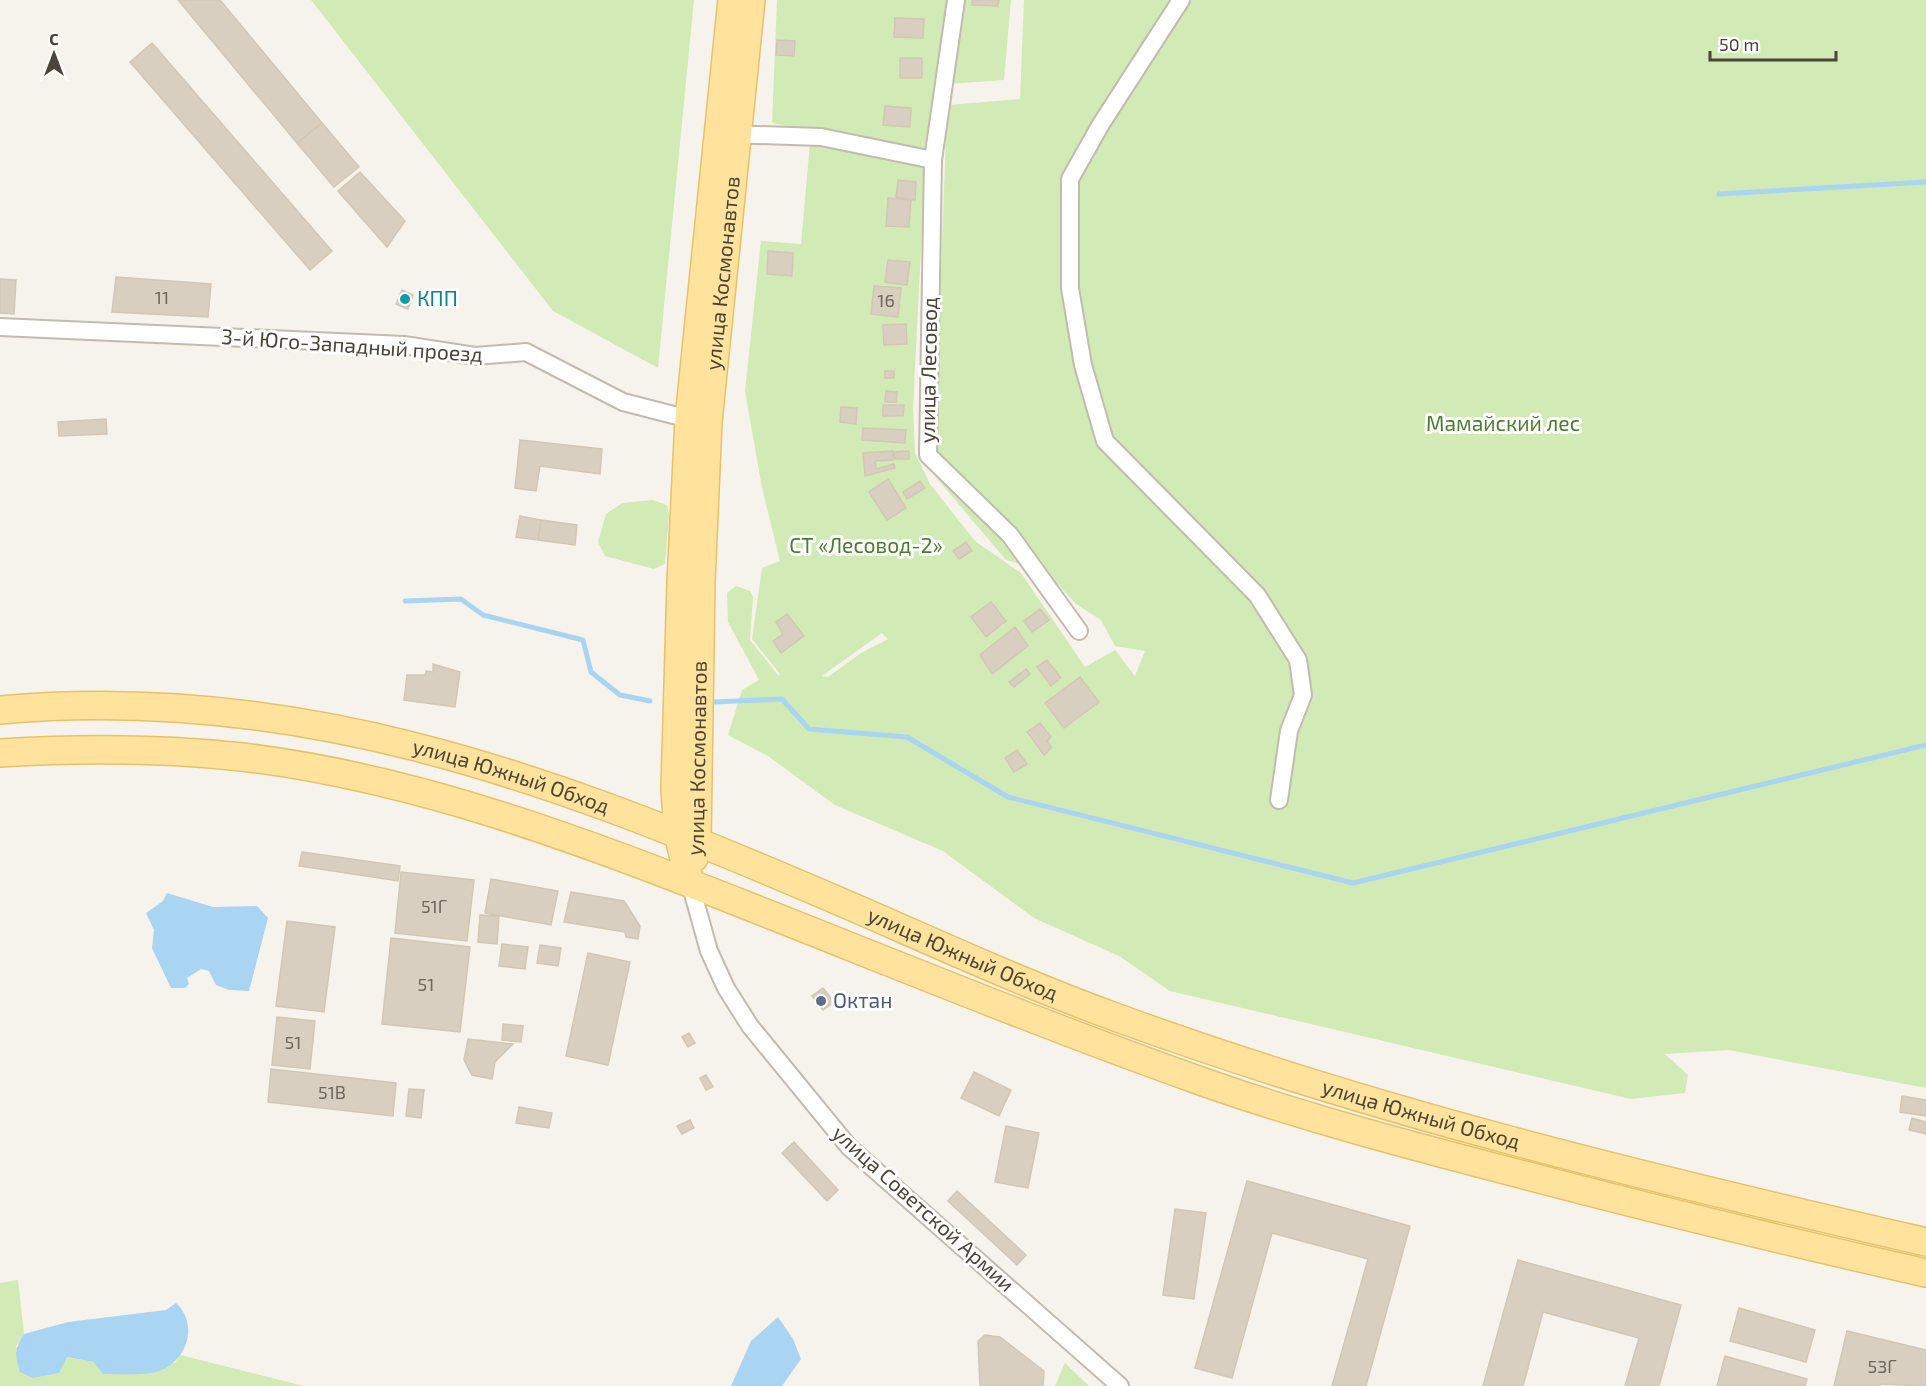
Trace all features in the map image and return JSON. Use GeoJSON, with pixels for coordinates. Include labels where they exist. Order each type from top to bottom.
{"type":"FeatureCollection","features":[{"type":"Feature","properties":{"kind":"main road","name":"улица Космонавтов"},"geometry":{"type":"LineString","coordinates":[[690,883],[687,838],[732,0]]}},
{"type":"Feature","properties":{"kind":"main road","name":"улица Космонавтов"},"geometry":{"type":"LineString","coordinates":[[687,838],[675,789],[681,582],[689,419],[726,134],[751,0]]}},
{"type":"Feature","properties":{"kind":"main road","name":"улица Южный Обход"},"geometry":{"type":"LineString","coordinates":[[0,710],[84,705],[160,706],[227,711],[301,721],[414,745],[510,774],[687,838],[1081,1005],[1211,1053],[1332,1091],[1475,1131],[1650,1177],[1926,1242]]}},
{"type":"Feature","properties":{"kind":"main road","name":"улица Южный Обход"},"geometry":{"type":"LineString","coordinates":[[0,753],[122,748],[246,757],[395,786],[456,802],[571,838],[1070,1034],[1201,1081],[1312,1117],[1642,1206],[1926,1273]]}},
{"type":"Feature","properties":{"kind":"street","name":"улица Лесовод"},"geometry":{"type":"LineString","coordinates":[[956,0],[933,160],[928,455],[1010,535],[1079,631]]}},
{"type":"Feature","properties":{"kind":"street"},"geometry":{"type":"LineString","coordinates":[[1182,0],[1101,124],[1070,179],[1070,288],[1083,365],[1106,441],[1257,595],[1298,660],[1303,695],[1289,731],[1279,800]]}},
{"type":"Feature","properties":{"kind":"street"},"geometry":{"type":"LineString","coordinates":[[726,134],[821,137],[933,160]]}},
{"type":"Feature","properties":{"kind":"street","name":"3-й Юго-Западный проезд"},"geometry":{"type":"LineString","coordinates":[[0,327],[404,345],[475,356],[526,352],[623,402],[689,419]]}},
{"type":"Feature","properties":{"kind":"street","name":"улица Советской Армии"},"geometry":{"type":"LineString","coordinates":[[690,883],[709,951],[726,988],[750,1026],[849,1147],[1120,1386]]}},
{"type":"Feature","properties":{"kind":"green space"},"geometry":{"type":"Polygon","coordinates":[[[311,0],[694,0],[658,368],[553,311],[311,0]]]}},
{"type":"Feature","properties":{"kind":"green space","name":"Мамайский лес"},"geometry":{"type":"Polygon","coordinates":[[[777,0],[1011,0],[1004,80],[934,85],[925,170],[913,407],[915,453],[930,484],[975,541],[1021,573],[1085,667],[1115,650],[1135,676],[1145,651],[1115,646],[1101,620],[1076,604],[1046,571],[1006,560],[934,475],[947,105],[1020,99],[1024,0],[1926,0],[1926,1088],[1729,1050],[1665,1054],[1688,1075],[1685,1093],[1631,1099],[1170,991],[1119,956],[1034,918],[943,851],[835,805],[768,756],[728,735],[742,690],[759,680],[728,622],[727,593],[736,586],[750,591],[753,597],[750,640],[778,675],[780,674],[752,639],[762,568],[780,561],[762,488],[745,391],[761,241],[801,244],[811,131],[772,123],[777,0]],[[882,633],[822,676],[828,677],[861,653],[888,639],[882,633]]]}},
{"type":"Feature","properties":{"kind":"green space"},"geometry":{"type":"Polygon","coordinates":[[[653,500],[667,505],[669,514],[665,564],[654,569],[605,556],[598,542],[606,514],[622,503],[653,500]]]}},
{"type":"Feature","properties":{"kind":"green space"},"geometry":{"type":"Polygon","coordinates":[[[18,1280],[24,1334],[16,1346],[33,1378],[59,1373],[66,1357],[94,1362],[175,1363],[180,1355],[304,1386],[0,1386],[0,1283],[18,1280]]]}},
{"type":"Feature","properties":{"kind":"green space"},"geometry":{"type":"Polygon","coordinates":[[[1065,1363],[1089,1386],[1055,1386],[1065,1363]]]}},
{"type":"Feature","properties":{"kind":"water"},"geometry":{"type":"Polygon","coordinates":[[[167,893],[213,907],[257,906],[268,918],[249,991],[229,990],[216,985],[209,971],[201,969],[187,978],[189,984],[185,988],[171,988],[152,948],[154,930],[146,913],[163,901],[167,893]]]}},
{"type":"Feature","properties":{"kind":"water"},"geometry":{"type":"Polygon","coordinates":[[[176,1303],[187,1323],[186,1345],[173,1363],[163,1370],[145,1374],[103,1374],[94,1362],[67,1357],[59,1373],[33,1378],[20,1372],[16,1353],[24,1334],[68,1322],[166,1310],[176,1303]]]}},
{"type":"Feature","properties":{"kind":"water"},"geometry":{"type":"Polygon","coordinates":[[[778,1317],[793,1339],[801,1359],[782,1386],[731,1386],[751,1341],[778,1317]]]}},
{"type":"Feature","properties":{"kind":"building"},"geometry":{"type":"Polygon","coordinates":[[[178,0],[220,0],[322,123],[297,143],[178,0]]]}},
{"type":"Feature","properties":{"kind":"building"},"geometry":{"type":"Polygon","coordinates":[[[972,0],[999,0],[998,6],[972,5],[972,0]]]}},
{"type":"Feature","properties":{"kind":"building"},"geometry":{"type":"Polygon","coordinates":[[[895,18],[924,19],[923,38],[894,37],[895,18]]]}},
{"type":"Feature","properties":{"kind":"building"},"geometry":{"type":"Polygon","coordinates":[[[777,40],[795,41],[794,56],[776,55],[777,40]]]}},
{"type":"Feature","properties":{"kind":"building"},"geometry":{"type":"Polygon","coordinates":[[[152,43],[332,251],[310,270],[130,62],[152,43]]]}},
{"type":"Feature","properties":{"kind":"building"},"geometry":{"type":"Polygon","coordinates":[[[900,58],[922,58],[922,78],[900,78],[900,58]]]}},
{"type":"Feature","properties":{"kind":"building"},"geometry":{"type":"Polygon","coordinates":[[[885,106],[911,108],[910,127],[883,125],[885,106]]]}},
{"type":"Feature","properties":{"kind":"building"},"geometry":{"type":"Polygon","coordinates":[[[322,123],[359,167],[334,187],[297,143],[322,123]]]}},
{"type":"Feature","properties":{"kind":"building"},"geometry":{"type":"Polygon","coordinates":[[[360,172],[405,221],[387,247],[338,191],[360,172]]]}},
{"type":"Feature","properties":{"kind":"building"},"geometry":{"type":"Polygon","coordinates":[[[898,180],[916,182],[915,200],[896,197],[898,180]]]}},
{"type":"Feature","properties":{"kind":"building"},"geometry":{"type":"Polygon","coordinates":[[[888,198],[911,200],[909,227],[886,226],[888,198]]]}},
{"type":"Feature","properties":{"kind":"building"},"geometry":{"type":"Polygon","coordinates":[[[768,251],[793,253],[792,276],[767,274],[768,251]]]}},
{"type":"Feature","properties":{"kind":"building"},"geometry":{"type":"Polygon","coordinates":[[[888,260],[910,262],[907,285],[885,282],[888,260]]]}},
{"type":"Feature","properties":{"kind":"building"},"geometry":{"type":"Polygon","coordinates":[[[116,277],[211,284],[208,317],[112,312],[116,277]]]}},
{"type":"Feature","properties":{"kind":"building"},"geometry":{"type":"Polygon","coordinates":[[[0,279],[16,280],[14,314],[0,313],[0,279]]]}},
{"type":"Feature","properties":{"kind":"building"},"geometry":{"type":"Polygon","coordinates":[[[874,286],[901,288],[898,317],[871,314],[874,286]]]}},
{"type":"Feature","properties":{"kind":"building","name":"КПП"},"geometry":{"type":"Polygon","coordinates":[[[402,290],[413,295],[408,309],[396,304],[402,290]]]}},
{"type":"Feature","properties":{"kind":"building"},"geometry":{"type":"Polygon","coordinates":[[[906,324],[907,344],[884,345],[883,325],[906,324]]]}},
{"type":"Feature","properties":{"kind":"building"},"geometry":{"type":"Polygon","coordinates":[[[885,371],[894,371],[894,378],[885,378],[885,371]]]}},
{"type":"Feature","properties":{"kind":"building"},"geometry":{"type":"Polygon","coordinates":[[[886,391],[897,392],[896,402],[885,402],[886,391]]]}},
{"type":"Feature","properties":{"kind":"building"},"geometry":{"type":"Polygon","coordinates":[[[883,405],[904,405],[903,416],[883,416],[883,405]]]}},
{"type":"Feature","properties":{"kind":"building"},"geometry":{"type":"Polygon","coordinates":[[[841,407],[857,408],[856,424],[840,422],[841,407]]]}},
{"type":"Feature","properties":{"kind":"building"},"geometry":{"type":"Polygon","coordinates":[[[106,419],[107,434],[59,436],[58,422],[106,419]]]}},
{"type":"Feature","properties":{"kind":"building"},"geometry":{"type":"Polygon","coordinates":[[[863,428],[906,430],[905,443],[862,440],[863,428]]]}},
{"type":"Feature","properties":{"kind":"building"},"geometry":{"type":"Polygon","coordinates":[[[520,440],[602,449],[600,474],[540,466],[536,491],[515,488],[520,440]]]}},
{"type":"Feature","properties":{"kind":"building"},"geometry":{"type":"Polygon","coordinates":[[[893,451],[893,460],[875,461],[876,469],[894,464],[895,468],[865,476],[863,453],[893,451]]]}},
{"type":"Feature","properties":{"kind":"building"},"geometry":{"type":"Polygon","coordinates":[[[909,451],[909,459],[895,459],[894,452],[909,451]]]}},
{"type":"Feature","properties":{"kind":"building"},"geometry":{"type":"Polygon","coordinates":[[[888,479],[906,508],[887,520],[869,492],[888,479]]]}},
{"type":"Feature","properties":{"kind":"building"},"geometry":{"type":"Polygon","coordinates":[[[920,481],[925,488],[907,499],[903,492],[920,481]]]}},
{"type":"Feature","properties":{"kind":"building"},"geometry":{"type":"Polygon","coordinates":[[[520,516],[541,520],[538,540],[516,537],[520,516]]]}},
{"type":"Feature","properties":{"kind":"building"},"geometry":{"type":"Polygon","coordinates":[[[541,520],[577,525],[575,545],[538,540],[541,520]]]}},
{"type":"Feature","properties":{"kind":"building"},"geometry":{"type":"Polygon","coordinates":[[[966,542],[972,551],[959,559],[953,551],[966,542]]]}},
{"type":"Feature","properties":{"kind":"building"},"geometry":{"type":"Polygon","coordinates":[[[991,602],[1006,621],[986,637],[971,617],[991,602]]]}},
{"type":"Feature","properties":{"kind":"building"},"geometry":{"type":"Polygon","coordinates":[[[1040,609],[1049,620],[1032,632],[1024,621],[1040,609]]]}},
{"type":"Feature","properties":{"kind":"building"},"geometry":{"type":"Polygon","coordinates":[[[787,614],[804,636],[781,653],[773,641],[783,634],[776,622],[787,614]]]}},
{"type":"Feature","properties":{"kind":"building"},"geometry":{"type":"Polygon","coordinates":[[[1015,627],[1028,646],[992,674],[980,655],[1015,627]]]}},
{"type":"Feature","properties":{"kind":"building"},"geometry":{"type":"Polygon","coordinates":[[[1047,660],[1061,678],[1051,686],[1037,667],[1047,660]]]}},
{"type":"Feature","properties":{"kind":"building"},"geometry":{"type":"Polygon","coordinates":[[[433,664],[460,672],[455,707],[404,700],[407,675],[425,675],[426,671],[433,672],[433,664]]]}},
{"type":"Feature","properties":{"kind":"building"},"geometry":{"type":"Polygon","coordinates":[[[1026,669],[1030,674],[1014,687],[1009,682],[1026,669]]]}},
{"type":"Feature","properties":{"kind":"building"},"geometry":{"type":"Polygon","coordinates":[[[1080,677],[1099,702],[1064,728],[1045,703],[1080,677]]]}},
{"type":"Feature","properties":{"kind":"building"},"geometry":{"type":"Polygon","coordinates":[[[1040,723],[1051,737],[1047,741],[1052,748],[1044,755],[1027,732],[1040,723]]]}},
{"type":"Feature","properties":{"kind":"building"},"geometry":{"type":"Polygon","coordinates":[[[1017,750],[1027,764],[1014,772],[1005,758],[1017,750]]]}},
{"type":"Feature","properties":{"kind":"building"},"geometry":{"type":"Polygon","coordinates":[[[302,852],[400,866],[398,881],[299,866],[302,852]]]}},
{"type":"Feature","properties":{"kind":"building"},"geometry":{"type":"Polygon","coordinates":[[[401,872],[474,880],[467,941],[395,933],[401,872]]]}},
{"type":"Feature","properties":{"kind":"building"},"geometry":{"type":"Polygon","coordinates":[[[491,879],[558,891],[551,925],[485,913],[491,879]]]}},
{"type":"Feature","properties":{"kind":"building"},"geometry":{"type":"Polygon","coordinates":[[[571,892],[624,901],[640,926],[638,939],[626,937],[625,932],[564,922],[571,892]]]}},
{"type":"Feature","properties":{"kind":"building"},"geometry":{"type":"Polygon","coordinates":[[[480,915],[499,916],[497,944],[478,942],[480,915]]]}},
{"type":"Feature","properties":{"kind":"building"},"geometry":{"type":"Polygon","coordinates":[[[287,921],[335,927],[324,1012],[276,1006],[287,921]]]}},
{"type":"Feature","properties":{"kind":"building"},"geometry":{"type":"Polygon","coordinates":[[[391,938],[470,947],[460,1032],[382,1024],[391,938]]]}},
{"type":"Feature","properties":{"kind":"building"},"geometry":{"type":"Polygon","coordinates":[[[502,944],[528,947],[525,969],[499,966],[502,944]]]}},
{"type":"Feature","properties":{"kind":"building"},"geometry":{"type":"Polygon","coordinates":[[[540,945],[561,948],[558,966],[537,963],[540,945]]]}},
{"type":"Feature","properties":{"kind":"building"},"geometry":{"type":"Polygon","coordinates":[[[588,953],[630,962],[608,1065],[566,1056],[588,953]]]}},
{"type":"Feature","properties":{"kind":"building"},"geometry":{"type":"Polygon","coordinates":[[[823,988],[834,1002],[823,1010],[812,996],[823,988]]]}},
{"type":"Feature","properties":{"kind":"building"},"geometry":{"type":"Polygon","coordinates":[[[277,1017],[315,1021],[310,1069],[272,1065],[277,1017]]]}},
{"type":"Feature","properties":{"kind":"building"},"geometry":{"type":"Polygon","coordinates":[[[503,1024],[523,1026],[521,1042],[502,1040],[503,1024]]]}},
{"type":"Feature","properties":{"kind":"building"},"geometry":{"type":"Polygon","coordinates":[[[689,1033],[695,1043],[688,1047],[682,1037],[689,1033]]]}},
{"type":"Feature","properties":{"kind":"building"},"geometry":{"type":"Polygon","coordinates":[[[468,1039],[513,1044],[495,1062],[492,1079],[472,1075],[464,1060],[468,1039]]]}},
{"type":"Feature","properties":{"kind":"building"},"geometry":{"type":"Polygon","coordinates":[[[271,1069],[396,1083],[393,1116],[268,1102],[271,1069]]]}},
{"type":"Feature","properties":{"kind":"building"},"geometry":{"type":"Polygon","coordinates":[[[974,1072],[1011,1090],[999,1116],[961,1098],[974,1072]]]}},
{"type":"Feature","properties":{"kind":"building"},"geometry":{"type":"Polygon","coordinates":[[[706,1075],[713,1087],[706,1090],[700,1078],[706,1075]]]}},
{"type":"Feature","properties":{"kind":"building"},"geometry":{"type":"Polygon","coordinates":[[[409,1089],[424,1090],[421,1118],[406,1116],[409,1089]]]}},
{"type":"Feature","properties":{"kind":"building"},"geometry":{"type":"Polygon","coordinates":[[[1902,1096],[1926,1100],[1926,1116],[1900,1112],[1902,1096]]]}},
{"type":"Feature","properties":{"kind":"building"},"geometry":{"type":"Polygon","coordinates":[[[519,1107],[552,1113],[549,1128],[516,1123],[519,1107]]]}},
{"type":"Feature","properties":{"kind":"building"},"geometry":{"type":"Polygon","coordinates":[[[1912,1118],[1926,1122],[1926,1134],[1909,1130],[1912,1118]]]}},
{"type":"Feature","properties":{"kind":"building"},"geometry":{"type":"Polygon","coordinates":[[[690,1120],[694,1128],[682,1134],[677,1126],[690,1120]]]}},
{"type":"Feature","properties":{"kind":"building"},"geometry":{"type":"Polygon","coordinates":[[[1006,1126],[1039,1133],[1028,1188],[995,1182],[1006,1126]]]}},
{"type":"Feature","properties":{"kind":"building"},"geometry":{"type":"Polygon","coordinates":[[[794,1142],[838,1190],[827,1201],[782,1153],[794,1142]]]}},
{"type":"Feature","properties":{"kind":"building"},"geometry":{"type":"Polygon","coordinates":[[[1247,1181],[1410,1226],[1366,1386],[1332,1386],[1368,1259],[1272,1233],[1232,1378],[1195,1368],[1247,1181]]]}},
{"type":"Feature","properties":{"kind":"building"},"geometry":{"type":"Polygon","coordinates":[[[957,1191],[1026,1255],[1017,1265],[948,1201],[957,1191]]]}},
{"type":"Feature","properties":{"kind":"building"},"geometry":{"type":"Polygon","coordinates":[[[1175,1209],[1206,1213],[1194,1299],[1163,1295],[1175,1209]]]}},
{"type":"Feature","properties":{"kind":"building"},"geometry":{"type":"Polygon","coordinates":[[[1518,1260],[1681,1305],[1659,1386],[1625,1386],[1639,1338],[1543,1312],[1523,1386],[1483,1386],[1518,1260]]]}},
{"type":"Feature","properties":{"kind":"building"},"geometry":{"type":"Polygon","coordinates":[[[1739,1308],[1815,1330],[1806,1362],[1730,1341],[1739,1308]]]}},
{"type":"Feature","properties":{"kind":"building"},"geometry":{"type":"Polygon","coordinates":[[[1847,1331],[1926,1350],[1926,1386],[1880,1384],[1880,1386],[1834,1386],[1847,1331]]]}},
{"type":"Feature","properties":{"kind":"building"},"geometry":{"type":"Polygon","coordinates":[[[985,1335],[1000,1337],[1044,1371],[1043,1386],[980,1386],[978,1341],[985,1335]]]}},
{"type":"Feature","properties":{"kind":"building"},"geometry":{"type":"Polygon","coordinates":[[[1725,1356],[1807,1379],[1805,1386],[1717,1386],[1725,1356]]]}},
{"type":"Feature","properties":{"kind":"waterway"},"geometry":{"type":"LineString","coordinates":[[1719,194],[1926,182]]}},
{"type":"Feature","properties":{"kind":"waterway"},"geometry":{"type":"LineString","coordinates":[[405,601],[461,599],[483,615],[583,640],[591,672],[620,695],[650,701]]}},
{"type":"Feature","properties":{"kind":"waterway"},"geometry":{"type":"LineString","coordinates":[[714,702],[782,699],[809,729],[907,737],[1008,797],[1353,883],[1926,745]]}},
{"type":"Feature","properties":{"kind":"place","name":"КПП"},"geometry":{"type":"Point","coordinates":[405,299]}},
{"type":"Feature","properties":{"kind":"place","name":"Октан"},"geometry":{"type":"Point","coordinates":[821,1001]}},
{"type":"Feature","properties":{"kind":"park label","name":"СТ «Лесовод-2»"},"geometry":{"type":"Point","coordinates":[866,546]}}]}
